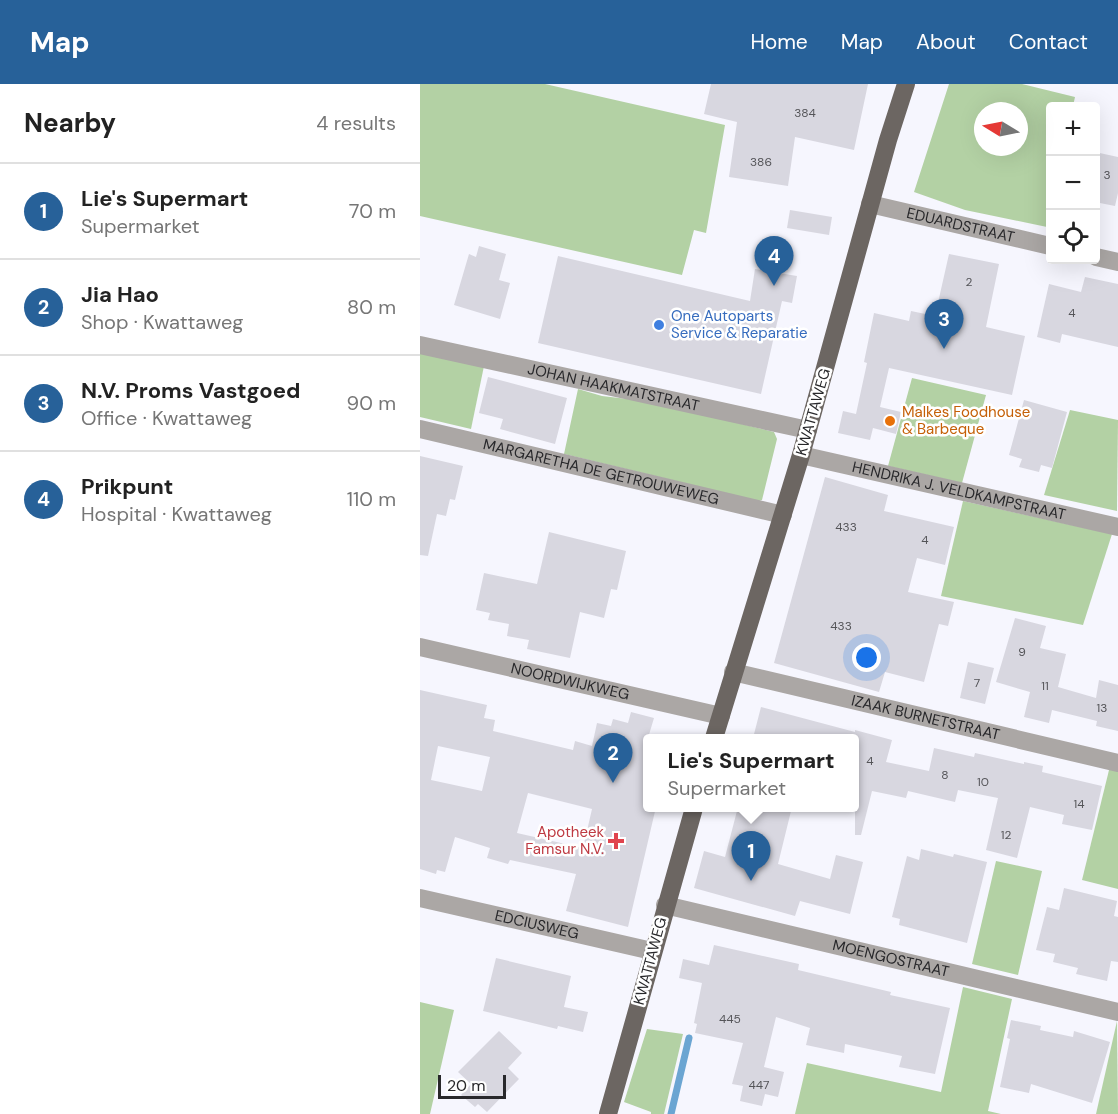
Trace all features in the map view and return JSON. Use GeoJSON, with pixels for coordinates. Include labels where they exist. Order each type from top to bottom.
{"type":"FeatureCollection","features":[{"type":"Feature","properties":{"kind":"main road","name":"KWATTAWEG"},"geometry":{"type":"LineString","coordinates":[[715,734],[801,454],[870,204],[906,84]]}},
{"type":"Feature","properties":{"kind":"main road","name":"KWATTAWEG"},"geometry":{"type":"LineString","coordinates":[[608,1114],[693,812]]}},
{"type":"Feature","properties":{"kind":"street","name":"EDUARDSTRAAT"},"geometry":{"type":"LineString","coordinates":[[870,204],[1046,245]]}},
{"type":"Feature","properties":{"kind":"street"},"geometry":{"type":"LineString","coordinates":[[1100,258],[1118,262]]}},
{"type":"Feature","properties":{"kind":"street","name":"JOHAN HAAKMATSTRAAT"},"geometry":{"type":"LineString","coordinates":[[420,345],[808,430]]}},
{"type":"Feature","properties":{"kind":"street","name":"MARGARETHA DE GETROUWEWEG"},"geometry":{"type":"LineString","coordinates":[[420,429],[783,515]]}},
{"type":"Feature","properties":{"kind":"street","name":"HENDRIKA J. VELDKAMPSTRAAT"},"geometry":{"type":"LineString","coordinates":[[801,454],[1118,527]]}},
{"type":"Feature","properties":{"kind":"street","name":"NOORDWIJKWEG"},"geometry":{"type":"LineString","coordinates":[[420,647],[720,716]]}},
{"type":"Feature","properties":{"kind":"street","name":"IZAAK BURNETSTRAAT"},"geometry":{"type":"LineString","coordinates":[[733,672],[1118,763]]}},
{"type":"Feature","properties":{"kind":"street","name":"EDCIUSWEG"},"geometry":{"type":"LineString","coordinates":[[420,898],[652,951]]}},
{"type":"Feature","properties":{"kind":"street","name":"MOENGOSTRAAT"},"geometry":{"type":"LineString","coordinates":[[665,905],[1118,1011]]}},
{"type":"Feature","properties":{"kind":"green space"},"geometry":{"type":"Polygon","coordinates":[[[420,84],[545,84],[725,125],[706,233],[694,230],[682,275],[420,216],[420,84]]]}},
{"type":"Feature","properties":{"kind":"green space"},"geometry":{"type":"Polygon","coordinates":[[[949,84],[1022,84],[1075,97],[1074,102],[1046,102],[1046,227],[965,210],[914,192],[949,84]]]}},
{"type":"Feature","properties":{"kind":"green space"},"geometry":{"type":"Polygon","coordinates":[[[420,352],[484,366],[471,429],[420,417],[420,352]]]}},
{"type":"Feature","properties":{"kind":"green space"},"geometry":{"type":"Polygon","coordinates":[[[912,378],[986,395],[962,483],[888,466],[912,378]]]}},
{"type":"Feature","properties":{"kind":"green space"},"geometry":{"type":"Polygon","coordinates":[[[578,389],[602,396],[653,402],[774,432],[777,439],[762,500],[564,454],[578,389]]]}},
{"type":"Feature","properties":{"kind":"green space"},"geometry":{"type":"Polygon","coordinates":[[[1070,410],[1118,420],[1117,511],[1044,495],[1070,410]]]}},
{"type":"Feature","properties":{"kind":"green space"},"geometry":{"type":"Polygon","coordinates":[[[963,501],[1112,534],[1083,625],[941,596],[963,501]]]}},
{"type":"Feature","properties":{"kind":"green space"},"geometry":{"type":"Polygon","coordinates":[[[1110,766],[1118,768],[1118,889],[1082,880],[1110,766]]]}},
{"type":"Feature","properties":{"kind":"green space"},"geometry":{"type":"Polygon","coordinates":[[[996,861],[1042,871],[1018,975],[972,964],[996,861]]]}},
{"type":"Feature","properties":{"kind":"green space"},"geometry":{"type":"Polygon","coordinates":[[[963,987],[1012,999],[988,1111],[1001,1114],[795,1114],[807,1063],[941,1092],[963,987]]]}},
{"type":"Feature","properties":{"kind":"green space"},"geometry":{"type":"Polygon","coordinates":[[[420,1002],[454,1010],[430,1114],[420,1114],[420,1002]]]}},
{"type":"Feature","properties":{"kind":"green space"},"geometry":{"type":"Polygon","coordinates":[[[1117,1021],[1118,1114],[1096,1114],[1117,1021]]]}},
{"type":"Feature","properties":{"kind":"green space"},"geometry":{"type":"Polygon","coordinates":[[[647,1029],[683,1034],[664,1114],[651,1114],[651,1112],[624,1102],[647,1029]]]}},
{"type":"Feature","properties":{"kind":"building"},"geometry":{"type":"Polygon","coordinates":[[[711,84],[868,84],[854,150],[795,137],[788,186],[729,177],[737,122],[704,114],[711,84]]]}},
{"type":"Feature","properties":{"kind":"building"},"geometry":{"type":"Polygon","coordinates":[[[1100,153],[1118,157],[1118,193],[1115,206],[1100,203],[1100,153]]]}},
{"type":"Feature","properties":{"kind":"building"},"geometry":{"type":"Polygon","coordinates":[[[790,210],[832,217],[829,235],[787,228],[790,210]]]}},
{"type":"Feature","properties":{"kind":"building"},"geometry":{"type":"Polygon","coordinates":[[[479,246],[506,254],[499,280],[510,283],[500,319],[454,305],[469,254],[476,257],[479,246]]]}},
{"type":"Feature","properties":{"kind":"building"},"geometry":{"type":"Polygon","coordinates":[[[949,254],[999,264],[986,327],[1025,336],[1012,395],[889,368],[880,407],[901,412],[896,434],[873,428],[870,440],[838,433],[843,411],[856,414],[867,363],[864,362],[874,313],[909,321],[911,311],[935,316],[949,254]]]}},
{"type":"Feature","properties":{"kind":"building","name":"One Autoparts Service & Reparatie"},"geometry":{"type":"Polygon","coordinates":[[[558,256],[750,301],[755,269],[797,276],[792,303],[782,301],[761,394],[538,343],[558,256]]]}},
{"type":"Feature","properties":{"kind":"building"},"geometry":{"type":"Polygon","coordinates":[[[1085,277],[1118,284],[1118,347],[1062,334],[1060,343],[1037,337],[1049,284],[1081,292],[1085,277]]]}},
{"type":"Feature","properties":{"kind":"building"},"geometry":{"type":"Polygon","coordinates":[[[488,377],[567,398],[555,444],[500,429],[503,419],[479,413],[488,377]]]}},
{"type":"Feature","properties":{"kind":"building"},"geometry":{"type":"Polygon","coordinates":[[[1024,400],[1067,412],[1052,468],[1041,465],[1039,472],[1019,467],[1022,459],[1009,455],[1024,400]]]}},
{"type":"Feature","properties":{"kind":"building"},"geometry":{"type":"Polygon","coordinates":[[[420,456],[463,466],[455,500],[450,499],[446,516],[437,514],[428,556],[420,555],[420,456]]]}},
{"type":"Feature","properties":{"kind":"building"},"geometry":{"type":"Polygon","coordinates":[[[825,477],[888,495],[884,511],[954,527],[945,565],[917,558],[908,592],[954,602],[948,626],[939,624],[924,682],[885,672],[879,692],[774,663],[825,477]]]}},
{"type":"Feature","properties":{"kind":"building"},"geometry":{"type":"Polygon","coordinates":[[[549,532],[626,551],[617,590],[611,589],[604,618],[580,612],[570,658],[527,649],[529,640],[507,636],[509,624],[488,620],[490,613],[476,610],[484,573],[537,584],[549,532]]]}},
{"type":"Feature","properties":{"kind":"building"},"geometry":{"type":"Polygon","coordinates":[[[1015,618],[1046,626],[1040,648],[1066,654],[1058,687],[1096,698],[1099,680],[1118,685],[1118,731],[1096,726],[1097,721],[1052,710],[1049,723],[1024,717],[1030,692],[996,682],[1015,618]]]}},
{"type":"Feature","properties":{"kind":"building"},"geometry":{"type":"Polygon","coordinates":[[[968,662],[994,668],[985,704],[960,698],[968,662]]]}},
{"type":"Feature","properties":{"kind":"building"},"geometry":{"type":"Polygon","coordinates":[[[420,690],[487,705],[484,718],[495,720],[493,731],[573,750],[575,741],[592,746],[597,723],[611,726],[613,719],[628,723],[631,712],[654,718],[649,734],[643,734],[643,812],[655,812],[628,927],[566,911],[576,874],[510,860],[508,864],[487,858],[490,848],[455,837],[445,872],[437,870],[436,874],[420,869],[420,690]],[[438,746],[431,780],[482,791],[490,757],[438,746]],[[528,793],[517,833],[583,848],[592,809],[528,793]]]}},
{"type":"Feature","properties":{"kind":"building"},"geometry":{"type":"Polygon","coordinates":[[[761,707],[892,740],[886,762],[929,771],[934,748],[974,757],[975,753],[1043,766],[1042,772],[1102,786],[1092,830],[1062,824],[1064,815],[1030,807],[1017,858],[986,850],[998,798],[958,790],[955,802],[908,791],[906,798],[872,791],[861,835],[855,835],[855,812],[859,812],[859,734],[754,734],[761,707]]]}},
{"type":"Feature","properties":{"kind":"building"},"geometry":{"type":"Polygon","coordinates":[[[737,812],[791,812],[778,864],[830,879],[836,855],[863,862],[850,914],[800,901],[795,916],[694,888],[704,851],[725,857],[737,812]]]}},
{"type":"Feature","properties":{"kind":"building"},"geometry":{"type":"Polygon","coordinates":[[[921,849],[987,862],[967,943],[899,925],[900,919],[892,917],[907,856],[919,860],[921,849]]]}},
{"type":"Feature","properties":{"kind":"building"},"geometry":{"type":"Polygon","coordinates":[[[1064,888],[1117,901],[1114,916],[1118,917],[1118,962],[1111,961],[1107,981],[1076,974],[1078,968],[1053,962],[1055,954],[1036,950],[1047,907],[1059,910],[1064,888]]]}},
{"type":"Feature","properties":{"kind":"building"},"geometry":{"type":"Polygon","coordinates":[[[714,945],[799,964],[798,970],[891,992],[890,995],[950,1008],[935,1074],[899,1067],[902,1056],[845,1044],[844,1053],[806,1045],[810,1028],[776,1017],[764,1067],[784,1072],[778,1097],[765,1094],[762,1106],[740,1101],[743,1086],[732,1084],[743,1043],[695,1033],[697,1024],[694,1023],[702,983],[679,978],[683,959],[709,965],[714,945]]]}},
{"type":"Feature","properties":{"kind":"building"},"geometry":{"type":"Polygon","coordinates":[[[496,958],[571,976],[564,1007],[588,1012],[583,1032],[558,1026],[557,1029],[483,1011],[496,958]]]}},
{"type":"Feature","properties":{"kind":"building"},"geometry":{"type":"Polygon","coordinates":[[[1011,1020],[1041,1026],[1040,1030],[1073,1037],[1074,1031],[1110,1042],[1092,1103],[1031,1084],[1029,1093],[1000,1087],[1010,1039],[1007,1038],[1011,1020]]]}},
{"type":"Feature","properties":{"kind":"building"},"geometry":{"type":"Polygon","coordinates":[[[499,1031],[522,1053],[508,1068],[519,1079],[487,1112],[478,1104],[475,1107],[461,1095],[471,1084],[458,1072],[499,1031]]]}},
{"type":"Feature","properties":{"kind":"waterway"},"geometry":{"type":"LineString","coordinates":[[671,1114],[689,1038]]}},
{"type":"Feature","properties":{"kind":"place","name":"Prikpunt"},"geometry":{"type":"Point","coordinates":[774,286]}},
{"type":"Feature","properties":{"kind":"place","name":"One Autoparts Service & Reparatie"},"geometry":{"type":"Point","coordinates":[659,325]}},
{"type":"Feature","properties":{"kind":"place","name":"N.V. Proms Vastgoed"},"geometry":{"type":"Point","coordinates":[944,349]}},
{"type":"Feature","properties":{"kind":"place","name":"Malkes Foodhouse & Barbeque"},"geometry":{"type":"Point","coordinates":[890,421]}},
{"type":"Feature","properties":{"kind":"place","name":"Jia Hao"},"geometry":{"type":"Point","coordinates":[613,783]}},
{"type":"Feature","properties":{"kind":"place","name":"Apotheek Famsur N.V."},"geometry":{"type":"Point","coordinates":[616,841]}},
{"type":"Feature","properties":{"kind":"place","name":"Lie's Supermart"},"geometry":{"type":"Point","coordinates":[751,881]}}]}
